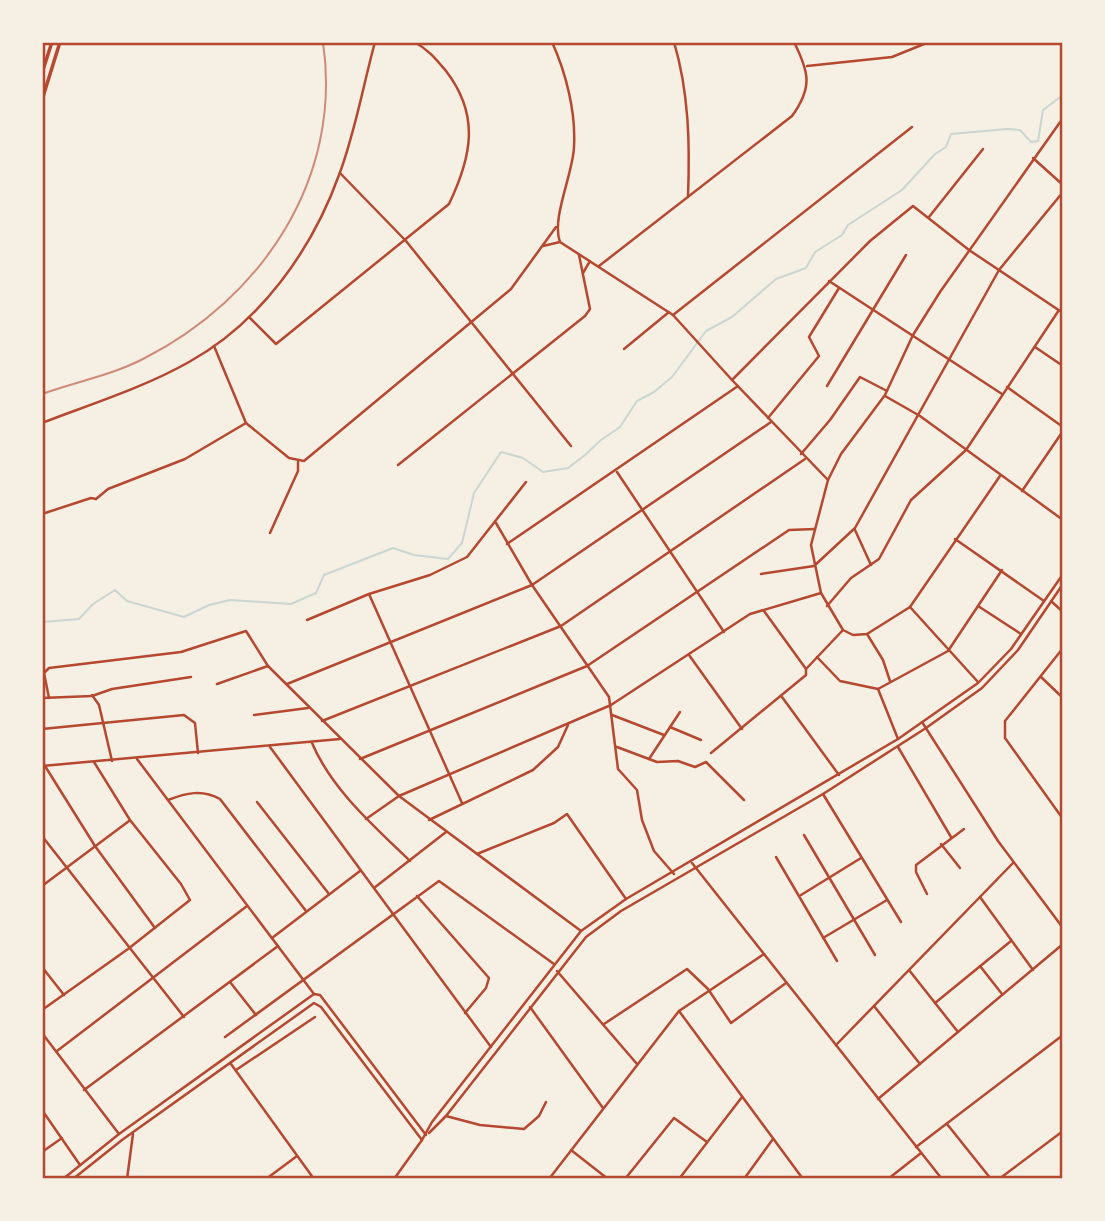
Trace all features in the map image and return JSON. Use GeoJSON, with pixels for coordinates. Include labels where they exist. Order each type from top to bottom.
{"type":"FeatureCollection","features":[{"type":"Feature","properties":{"kind":"main road"},"geometry":{"type":"LineString","coordinates":[[42,73],[52,42]]}},
{"type":"Feature","properties":{"kind":"main road"},"geometry":{"type":"LineString","coordinates":[[42,100],[60,42]]}},
{"type":"Feature","properties":{"kind":"street"},"geometry":{"type":"LineString","coordinates":[[42,423],[158,378],[214,346],[274,290],[300,256],[340,173],[375,42]]}},
{"type":"Feature","properties":{"kind":"street"},"geometry":{"type":"LineString","coordinates":[[249,316],[276,344],[449,204],[462,177],[468,150],[469,124],[463,97],[449,75],[432,53],[414,42]]}},
{"type":"Feature","properties":{"kind":"street"},"geometry":{"type":"LineString","coordinates":[[298,462],[310,457],[512,289],[556,227],[569,184],[575,146],[565,76],[552,42]]}},
{"type":"Feature","properties":{"kind":"street"},"geometry":{"type":"LineString","coordinates":[[674,42],[682,72],[688,116],[688,197]]}},
{"type":"Feature","properties":{"kind":"street"},"geometry":{"type":"LineString","coordinates":[[599,267],[792,116],[803,102],[807,66],[794,42]]}},
{"type":"Feature","properties":{"kind":"street"},"geometry":{"type":"LineString","coordinates":[[807,66],[892,57],[929,42]]}},
{"type":"Feature","properties":{"kind":"street"},"geometry":{"type":"LineString","coordinates":[[1000,476],[909,607],[867,634],[853,635],[842,630],[821,593],[811,545],[828,480],[841,454],[886,393],[913,335],[969,250],[1063,118]]}},
{"type":"Feature","properties":{"kind":"street"},"geometry":{"type":"LineString","coordinates":[[673,315],[912,127]]}},
{"type":"Feature","properties":{"kind":"street"},"geometry":{"type":"LineString","coordinates":[[929,217],[983,149]]}},
{"type":"Feature","properties":{"kind":"street"},"geometry":{"type":"LineString","coordinates":[[1033,158],[1063,185]]}},
{"type":"Feature","properties":{"kind":"street"},"geometry":{"type":"LineString","coordinates":[[340,173],[406,241],[571,446]]}},
{"type":"Feature","properties":{"kind":"street"},"geometry":{"type":"LineString","coordinates":[[761,574],[814,566],[855,528],[920,416],[947,359],[999,270],[1063,192]]}},
{"type":"Feature","properties":{"kind":"street"},"geometry":{"type":"LineString","coordinates":[[732,380],[829,281],[908,207],[913,206],[969,250],[1061,312],[1002,394],[966,450],[911,500],[883,553],[852,578],[827,606]]}},
{"type":"Feature","properties":{"kind":"street"},"geometry":{"type":"LineString","coordinates":[[556,227],[560,242],[673,315],[805,459],[828,480]]}},
{"type":"Feature","properties":{"kind":"street"},"geometry":{"type":"LineString","coordinates":[[543,246],[560,242]]}},
{"type":"Feature","properties":{"kind":"street"},"geometry":{"type":"LineString","coordinates":[[398,465],[590,309],[579,255]]}},
{"type":"Feature","properties":{"kind":"street"},"geometry":{"type":"LineString","coordinates":[[827,386],[906,255]]}},
{"type":"Feature","properties":{"kind":"street"},"geometry":{"type":"LineString","coordinates":[[583,274],[590,261]]}},
{"type":"Feature","properties":{"kind":"street"},"geometry":{"type":"LineString","coordinates":[[829,281],[1002,394]]}},
{"type":"Feature","properties":{"kind":"street"},"geometry":{"type":"LineString","coordinates":[[768,418],[819,356],[809,337],[839,287]]}},
{"type":"Feature","properties":{"kind":"street"},"geometry":{"type":"LineString","coordinates":[[624,349],[669,312]]}},
{"type":"Feature","properties":{"kind":"street"},"geometry":{"type":"LineString","coordinates":[[214,346],[246,423],[298,462]]}},
{"type":"Feature","properties":{"kind":"street"},"geometry":{"type":"LineString","coordinates":[[1035,347],[1063,366]]}},
{"type":"Feature","properties":{"kind":"street"},"geometry":{"type":"LineString","coordinates":[[801,454],[860,377],[920,416],[1063,520]]}},
{"type":"Feature","properties":{"kind":"street"},"geometry":{"type":"LineString","coordinates":[[507,544],[738,386]]}},
{"type":"Feature","properties":{"kind":"street"},"geometry":{"type":"LineString","coordinates":[[1007,387],[1063,429],[1022,491]]}},
{"type":"Feature","properties":{"kind":"street"},"geometry":{"type":"LineString","coordinates":[[286,684],[532,585],[642,513],[771,422]]}},
{"type":"Feature","properties":{"kind":"street"},"geometry":{"type":"LineString","coordinates":[[42,514],[90,498],[96,499],[108,489],[185,459],[246,423]]}},
{"type":"Feature","properties":{"kind":"street"},"geometry":{"type":"LineString","coordinates":[[322,721],[561,626],[805,459]]}},
{"type":"Feature","properties":{"kind":"street"},"geometry":{"type":"LineString","coordinates":[[270,533],[294,480],[298,462]]}},
{"type":"Feature","properties":{"kind":"street"},"geometry":{"type":"LineString","coordinates":[[616,471],[724,632]]}},
{"type":"Feature","properties":{"kind":"street"},"geometry":{"type":"LineString","coordinates":[[307,620],[369,594],[430,575],[467,557],[526,482]]}},
{"type":"Feature","properties":{"kind":"street"},"geometry":{"type":"LineString","coordinates":[[496,523],[532,585],[609,697],[618,769],[637,790],[642,820],[654,850],[674,874]]}},
{"type":"Feature","properties":{"kind":"street"},"geometry":{"type":"LineString","coordinates":[[855,528],[871,565]]}},
{"type":"Feature","properties":{"kind":"street"},"geometry":{"type":"LineString","coordinates":[[360,759],[587,666],[789,530],[815,529]]}},
{"type":"Feature","properties":{"kind":"street"},"geometry":{"type":"LineString","coordinates":[[955,539],[1045,602]]}},
{"type":"Feature","properties":{"kind":"street"},"geometry":{"type":"LineString","coordinates":[[817,657],[840,681],[878,689],[948,650],[1002,570]]}},
{"type":"Feature","properties":{"kind":"street"},"geometry":{"type":"LineString","coordinates":[[426,1135],[432,1122],[581,931],[626,899],[674,874],[898,739],[978,683],[995,668],[1063,574]]}},
{"type":"Feature","properties":{"kind":"street"},"geometry":{"type":"LineString","coordinates":[[394,1179],[557,971],[600,925],[823,794],[926,728],[1000,672],[1063,584]]}},
{"type":"Feature","properties":{"kind":"street"},"geometry":{"type":"LineString","coordinates":[[366,819],[399,796],[611,705],[750,614],[821,593]]}},
{"type":"Feature","properties":{"kind":"street"},"geometry":{"type":"LineString","coordinates":[[369,594],[462,803]]}},
{"type":"Feature","properties":{"kind":"street"},"geometry":{"type":"LineString","coordinates":[[1051,601],[1063,612]]}},
{"type":"Feature","properties":{"kind":"street"},"geometry":{"type":"LineString","coordinates":[[978,606],[1021,634]]}},
{"type":"Feature","properties":{"kind":"street"},"geometry":{"type":"LineString","coordinates":[[909,607],[978,683]]}},
{"type":"Feature","properties":{"kind":"street"},"geometry":{"type":"LineString","coordinates":[[764,611],[806,669]]}},
{"type":"Feature","properties":{"kind":"street"},"geometry":{"type":"LineString","coordinates":[[711,753],[802,679],[806,669],[842,630]]}},
{"type":"Feature","properties":{"kind":"street"},"geometry":{"type":"LineString","coordinates":[[50,698],[44,673],[49,668],[181,652],[243,631],[249,634],[268,666],[399,796],[581,931]]}},
{"type":"Feature","properties":{"kind":"street"},"geometry":{"type":"LineString","coordinates":[[867,634],[883,660],[890,681]]}},
{"type":"Feature","properties":{"kind":"street"},"geometry":{"type":"LineString","coordinates":[[1063,648],[1005,721],[1003,728],[1005,738],[1063,819]]}},
{"type":"Feature","properties":{"kind":"street"},"geometry":{"type":"LineString","coordinates":[[689,655],[743,729]]}},
{"type":"Feature","properties":{"kind":"street"},"geometry":{"type":"LineString","coordinates":[[217,684],[268,666]]}},
{"type":"Feature","properties":{"kind":"street"},"geometry":{"type":"LineString","coordinates":[[42,698],[92,695],[112,689],[191,677]]}},
{"type":"Feature","properties":{"kind":"street"},"geometry":{"type":"LineString","coordinates":[[1041,677],[1063,698]]}},
{"type":"Feature","properties":{"kind":"street"},"geometry":{"type":"LineString","coordinates":[[878,689],[898,739]]}},
{"type":"Feature","properties":{"kind":"street"},"geometry":{"type":"LineString","coordinates":[[92,695],[112,761]]}},
{"type":"Feature","properties":{"kind":"street"},"geometry":{"type":"LineString","coordinates":[[782,697],[839,775]]}},
{"type":"Feature","properties":{"kind":"street"},"geometry":{"type":"LineString","coordinates":[[254,715],[308,708]]}},
{"type":"Feature","properties":{"kind":"street"},"geometry":{"type":"LineString","coordinates":[[649,759],[680,712]]}},
{"type":"Feature","properties":{"kind":"street"},"geometry":{"type":"LineString","coordinates":[[42,729],[184,715],[194,723],[198,752]]}},
{"type":"Feature","properties":{"kind":"street"},"geometry":{"type":"LineString","coordinates":[[612,715],[664,735]]}},
{"type":"Feature","properties":{"kind":"street"},"geometry":{"type":"LineString","coordinates":[[922,722],[1013,863],[1063,929]]}},
{"type":"Feature","properties":{"kind":"street"},"geometry":{"type":"LineString","coordinates":[[429,820],[533,770],[558,747],[568,725]]}},
{"type":"Feature","properties":{"kind":"street"},"geometry":{"type":"LineString","coordinates":[[670,727],[701,740]]}},
{"type":"Feature","properties":{"kind":"street"},"geometry":{"type":"LineString","coordinates":[[155,928],[95,846],[43,766],[340,739]]}},
{"type":"Feature","properties":{"kind":"street"},"geometry":{"type":"LineString","coordinates":[[312,743],[322,766],[366,819],[410,861]]}},
{"type":"Feature","properties":{"kind":"street"},"geometry":{"type":"LineString","coordinates":[[270,747],[391,915],[491,1047]]}},
{"type":"Feature","properties":{"kind":"street"},"geometry":{"type":"LineString","coordinates":[[617,747],[657,762],[678,761],[695,766],[706,762],[744,800]]}},
{"type":"Feature","properties":{"kind":"street"},"geometry":{"type":"LineString","coordinates":[[898,747],[951,837]]}},
{"type":"Feature","properties":{"kind":"street"},"geometry":{"type":"LineString","coordinates":[[137,759],[247,906],[314,993],[320,995],[426,1135]]}},
{"type":"Feature","properties":{"kind":"street"},"geometry":{"type":"LineString","coordinates":[[42,1010],[128,949],[190,900],[181,884],[130,820],[94,762]]}},
{"type":"Feature","properties":{"kind":"street"},"geometry":{"type":"LineString","coordinates":[[168,800],[187,793],[202,793],[220,799],[306,911]]}},
{"type":"Feature","properties":{"kind":"street"},"geometry":{"type":"LineString","coordinates":[[823,794],[901,922]]}},
{"type":"Feature","properties":{"kind":"street"},"geometry":{"type":"LineString","coordinates":[[257,802],[329,894]]}},
{"type":"Feature","properties":{"kind":"street"},"geometry":{"type":"LineString","coordinates":[[477,854],[541,825],[554,823],[567,814],[626,899]]}},
{"type":"Feature","properties":{"kind":"street"},"geometry":{"type":"LineString","coordinates":[[42,886],[130,820]]}},
{"type":"Feature","properties":{"kind":"street"},"geometry":{"type":"LineString","coordinates":[[927,894],[915,867],[941,844],[964,829]]}},
{"type":"Feature","properties":{"kind":"street"},"geometry":{"type":"LineString","coordinates":[[373,888],[446,832]]}},
{"type":"Feature","properties":{"kind":"street"},"geometry":{"type":"LineString","coordinates":[[804,835],[875,955]]}},
{"type":"Feature","properties":{"kind":"street"},"geometry":{"type":"LineString","coordinates":[[42,836],[184,1017]]}},
{"type":"Feature","properties":{"kind":"street"},"geometry":{"type":"LineString","coordinates":[[941,844],[960,868]]}},
{"type":"Feature","properties":{"kind":"street"},"geometry":{"type":"LineString","coordinates":[[776,857],[837,961]]}},
{"type":"Feature","properties":{"kind":"street"},"geometry":{"type":"LineString","coordinates":[[800,896],[861,858]]}},
{"type":"Feature","properties":{"kind":"street"},"geometry":{"type":"LineString","coordinates":[[692,863],[942,1179]]}},
{"type":"Feature","properties":{"kind":"street"},"geometry":{"type":"LineString","coordinates":[[836,1045],[1013,863]]}},
{"type":"Feature","properties":{"kind":"street"},"geometry":{"type":"LineString","coordinates":[[272,938],[360,871]]}},
{"type":"Feature","properties":{"kind":"street"},"geometry":{"type":"LineString","coordinates":[[225,1038],[435,883],[444,882],[554,964]]}},
{"type":"Feature","properties":{"kind":"street"},"geometry":{"type":"LineString","coordinates":[[417,896],[489,978],[486,988],[465,1013]]}},
{"type":"Feature","properties":{"kind":"street"},"geometry":{"type":"LineString","coordinates":[[980,897],[1033,970]]}},
{"type":"Feature","properties":{"kind":"street"},"geometry":{"type":"LineString","coordinates":[[824,938],[887,900]]}},
{"type":"Feature","properties":{"kind":"street"},"geometry":{"type":"LineString","coordinates":[[57,1051],[247,906]]}},
{"type":"Feature","properties":{"kind":"street"},"geometry":{"type":"LineString","coordinates":[[935,1003],[1011,941]]}},
{"type":"Feature","properties":{"kind":"street"},"geometry":{"type":"LineString","coordinates":[[878,1099],[1063,944]]}},
{"type":"Feature","properties":{"kind":"street"},"geometry":{"type":"LineString","coordinates":[[84,1090],[278,946]]}},
{"type":"Feature","properties":{"kind":"street"},"geometry":{"type":"LineString","coordinates":[[550,1179],[679,1011],[708,989],[764,954]]}},
{"type":"Feature","properties":{"kind":"street"},"geometry":{"type":"LineString","coordinates":[[42,967],[64,995]]}},
{"type":"Feature","properties":{"kind":"street"},"geometry":{"type":"LineString","coordinates":[[980,967],[1003,995]]}},
{"type":"Feature","properties":{"kind":"street"},"geometry":{"type":"LineString","coordinates":[[604,1024],[687,969],[708,989],[731,1023],[786,982]]}},
{"type":"Feature","properties":{"kind":"street"},"geometry":{"type":"LineString","coordinates":[[909,970],[958,1032]]}},
{"type":"Feature","properties":{"kind":"street"},"geometry":{"type":"LineString","coordinates":[[557,971],[638,1064]]}},
{"type":"Feature","properties":{"kind":"street"},"geometry":{"type":"LineString","coordinates":[[230,982],[256,1015]]}},
{"type":"Feature","properties":{"kind":"street"},"geometry":{"type":"LineString","coordinates":[[63,1179],[119,1134],[314,993]]}},
{"type":"Feature","properties":{"kind":"street"},"geometry":{"type":"LineString","coordinates":[[73,1179],[314,1003],[321,1007],[422,1140]]}},
{"type":"Feature","properties":{"kind":"street"},"geometry":{"type":"LineString","coordinates":[[874,1006],[920,1064]]}},
{"type":"Feature","properties":{"kind":"street"},"geometry":{"type":"LineString","coordinates":[[530,1007],[603,1108]]}},
{"type":"Feature","properties":{"kind":"street"},"geometry":{"type":"LineString","coordinates":[[679,1011],[803,1179]]}},
{"type":"Feature","properties":{"kind":"street"},"geometry":{"type":"LineString","coordinates":[[236,1070],[315,1017]]}},
{"type":"Feature","properties":{"kind":"street"},"geometry":{"type":"LineString","coordinates":[[42,1032],[119,1134]]}},
{"type":"Feature","properties":{"kind":"street"},"geometry":{"type":"LineString","coordinates":[[916,1147],[1063,1035]]}},
{"type":"Feature","properties":{"kind":"street"},"geometry":{"type":"LineString","coordinates":[[348,1042],[353,1038]]}},
{"type":"Feature","properties":{"kind":"street"},"geometry":{"type":"LineString","coordinates":[[231,1064],[314,1179]]}},
{"type":"Feature","properties":{"kind":"street"},"geometry":{"type":"LineString","coordinates":[[193,1081],[198,1088]]}},
{"type":"Feature","properties":{"kind":"street"},"geometry":{"type":"LineString","coordinates":[[679,1179],[742,1097]]}},
{"type":"Feature","properties":{"kind":"street"},"geometry":{"type":"LineString","coordinates":[[446,1116],[480,1125],[524,1129],[539,1116],[546,1102]]}},
{"type":"Feature","properties":{"kind":"street"},"geometry":{"type":"LineString","coordinates":[[42,1110],[80,1165]]}},
{"type":"Feature","properties":{"kind":"street"},"geometry":{"type":"LineString","coordinates":[[625,1179],[674,1118],[707,1142]]}},
{"type":"Feature","properties":{"kind":"street"},"geometry":{"type":"LineString","coordinates":[[947,1124],[991,1179]]}},
{"type":"Feature","properties":{"kind":"street"},"geometry":{"type":"LineString","coordinates":[[999,1179],[1063,1130]]}},
{"type":"Feature","properties":{"kind":"street"},"geometry":{"type":"LineString","coordinates":[[127,1179],[132,1134]]}},
{"type":"Feature","properties":{"kind":"street"},"geometry":{"type":"LineString","coordinates":[[42,1152],[62,1138]]}},
{"type":"Feature","properties":{"kind":"street"},"geometry":{"type":"LineString","coordinates":[[744,1179],[773,1139]]}},
{"type":"Feature","properties":{"kind":"street"},"geometry":{"type":"LineString","coordinates":[[571,1150],[608,1179]]}},
{"type":"Feature","properties":{"kind":"street"},"geometry":{"type":"LineString","coordinates":[[888,1179],[922,1153]]}},
{"type":"Feature","properties":{"kind":"street"},"geometry":{"type":"LineString","coordinates":[[266,1179],[297,1156]]}},
{"type":"Feature","properties":{"kind":"waterway"},"geometry":{"type":"LineString","coordinates":[[42,622],[79,619],[93,604],[115,590],[127,601],[184,617],[209,605],[230,600],[291,604],[316,593],[324,575],[393,548],[414,555],[448,559],[462,543],[474,493],[501,452],[523,458],[543,472],[568,468],[620,427],[637,401],[654,392],[672,377],[706,331],[732,317],[776,279],[806,268],[815,252],[842,235],[848,225],[902,190],[935,154],[946,147],[951,134],[1020,130],[1031,142],[1038,141],[1043,110],[1063,95]]}},
{"type":"Feature","properties":{"kind":"railway"},"geometry":{"type":"LineString","coordinates":[[42,394],[131,365],[186,334],[224,303],[258,268],[285,229],[306,186],[320,140],[326,92],[323,42]]}}]}
